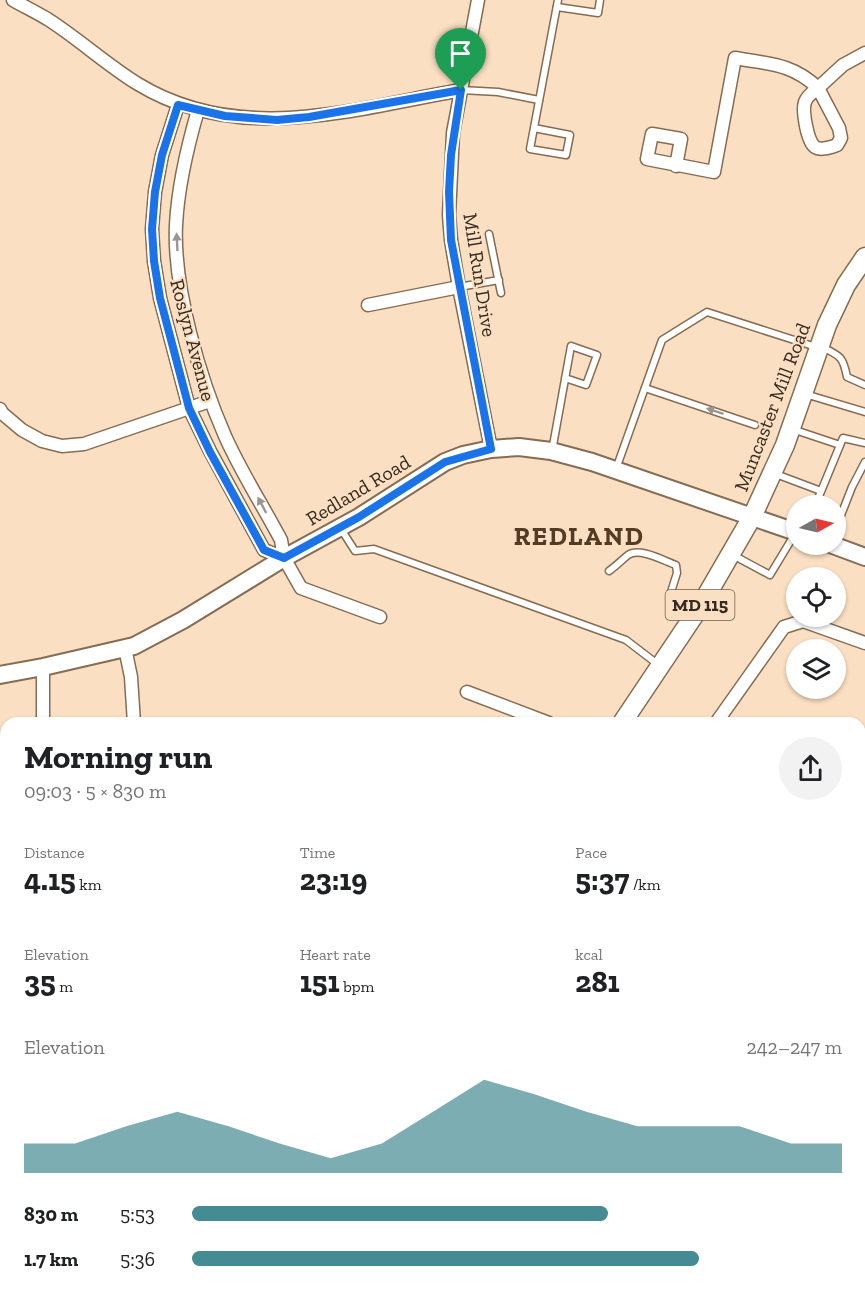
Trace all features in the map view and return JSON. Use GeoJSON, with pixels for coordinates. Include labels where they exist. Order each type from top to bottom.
{"type":"FeatureCollection","features":[{"type":"Feature","properties":{"kind":"main road","name":"Muncaster Mill Road"},"geometry":{"type":"LineString","coordinates":[[626,717],[701,604],[752,518],[791,428],[818,347],[846,285],[865,257]]}},
{"type":"Feature","properties":{"kind":"main road","name":"Redland Road"},"geometry":{"type":"LineString","coordinates":[[0,675],[134,646],[183,620],[445,462],[491,449],[519,447],[551,451],[616,470],[786,529]]}},
{"type":"Feature","properties":{"kind":"main road"},"geometry":{"type":"LineString","coordinates":[[846,550],[865,557]]}},
{"type":"Feature","properties":{"kind":"street"},"geometry":{"type":"LineString","coordinates":[[14,0],[49,20],[138,84],[178,105],[225,116],[277,120],[309,117],[461,90]]}},
{"type":"Feature","properties":{"kind":"street","name":"Mill Run Drive"},"geometry":{"type":"LineString","coordinates":[[478,0],[453,133],[449,192],[451,240],[491,449]]}},
{"type":"Feature","properties":{"kind":"street"},"geometry":{"type":"LineString","coordinates":[[676,166],[714,172],[735,58],[791,68],[805,75],[818,88],[839,128],[842,138],[837,145],[815,148],[804,117],[805,102],[818,88],[843,65],[865,53]]}},
{"type":"Feature","properties":{"kind":"street","name":"Roslyn Avenue"},"geometry":{"type":"LineString","coordinates":[[178,105],[162,155],[155,192],[152,229],[160,298],[189,408],[210,452],[264,550],[284,558]]}},
{"type":"Feature","properties":{"kind":"street","name":"Roslyn Avenue"},"geometry":{"type":"LineString","coordinates":[[198,110],[179,185],[176,227],[178,270],[186,315],[210,401],[226,439],[281,540],[284,558],[301,588],[380,617]]}},
{"type":"Feature","properties":{"kind":"street"},"geometry":{"type":"LineString","coordinates":[[368,305],[459,287]]}},
{"type":"Feature","properties":{"kind":"street"},"geometry":{"type":"LineString","coordinates":[[0,409],[22,430],[42,441],[62,446],[84,444],[210,401]]}},
{"type":"Feature","properties":{"kind":"street"},"geometry":{"type":"LineString","coordinates":[[720,717],[784,627],[803,621],[865,643]]}},
{"type":"Feature","properties":{"kind":"street"},"geometry":{"type":"LineString","coordinates":[[125,648],[131,677],[134,717]]}},
{"type":"Feature","properties":{"kind":"street"},"geometry":{"type":"LineString","coordinates":[[43,667],[43,717]]}},
{"type":"Feature","properties":{"kind":"street"},"geometry":{"type":"LineString","coordinates":[[466,692],[533,717]]}},
{"type":"Feature","properties":{"kind":"lane"},"geometry":{"type":"LineString","coordinates":[[534,128],[570,135],[566,155],[530,149],[557,3],[598,13],[600,0]]}},
{"type":"Feature","properties":{"kind":"lane"},"geometry":{"type":"LineString","coordinates":[[461,90],[498,92],[539,100]]}},
{"type":"Feature","properties":{"kind":"lane"},"geometry":{"type":"LineString","coordinates":[[489,234],[501,293]]}},
{"type":"Feature","properties":{"kind":"lane"},"geometry":{"type":"LineString","coordinates":[[459,287],[499,280]]}},
{"type":"Feature","properties":{"kind":"lane"},"geometry":{"type":"LineString","coordinates":[[616,470],[662,340],[707,312],[841,356],[847,377],[865,385]]}},
{"type":"Feature","properties":{"kind":"lane"},"geometry":{"type":"LineString","coordinates":[[551,451],[571,346],[597,355],[586,385],[565,378]]}},
{"type":"Feature","properties":{"kind":"lane"},"geometry":{"type":"LineString","coordinates":[[645,388],[755,425]]}},
{"type":"Feature","properties":{"kind":"lane"},"geometry":{"type":"LineString","coordinates":[[802,393],[865,412]]}},
{"type":"Feature","properties":{"kind":"lane"},"geometry":{"type":"LineString","coordinates":[[791,428],[840,445]]}},
{"type":"Feature","properties":{"kind":"lane"},"geometry":{"type":"LineString","coordinates":[[819,495],[843,438],[865,443]]}},
{"type":"Feature","properties":{"kind":"lane"},"geometry":{"type":"LineString","coordinates":[[846,502],[865,462]]}},
{"type":"Feature","properties":{"kind":"lane"},"geometry":{"type":"LineString","coordinates":[[772,473],[821,491]]}},
{"type":"Feature","properties":{"kind":"lane"},"geometry":{"type":"LineString","coordinates":[[340,527],[355,551],[374,549],[626,640],[660,666]]}},
{"type":"Feature","properties":{"kind":"lane"},"geometry":{"type":"LineString","coordinates":[[731,554],[770,575],[786,549]]}},
{"type":"Feature","properties":{"kind":"lane"},"geometry":{"type":"LineString","coordinates":[[609,571],[629,555],[636,552],[643,553],[676,565],[677,573],[671,592]]}},
{"type":"Feature","properties":{"kind":"district","name":"REDLAND"},"geometry":{"type":"Point","coordinates":[579,536]}},
{"type":"Feature","properties":{"kind":"route"},"geometry":{"type":"LineString","coordinates":[[461,90],[451,155],[449,215],[451,240],[491,449],[463,455],[445,462],[359,517],[284,558],[264,550],[210,452],[189,408],[160,298],[152,229],[155,192],[162,155],[178,105],[225,116],[277,120],[309,117],[461,90]]}}]}
